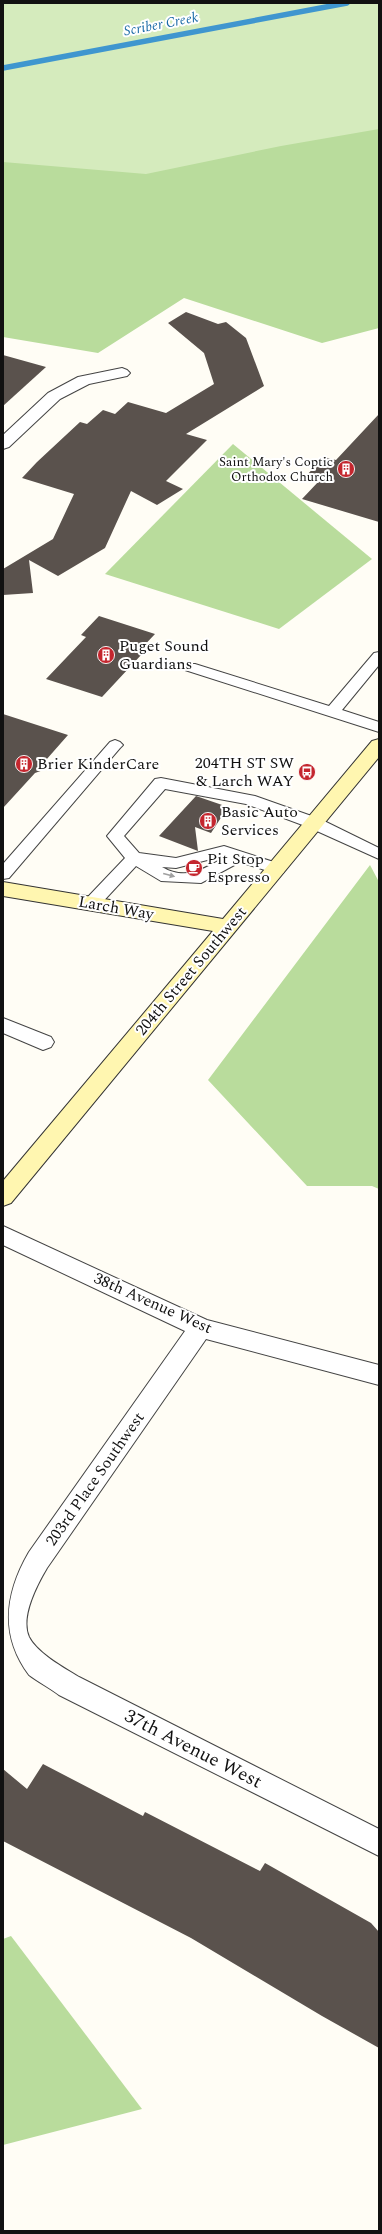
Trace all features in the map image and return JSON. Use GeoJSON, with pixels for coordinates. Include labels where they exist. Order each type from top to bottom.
{"type":"FeatureCollection","features":[{"type":"Feature","properties":{"kind":"street"},"geometry":{"type":"LineString","coordinates":[[3,444],[54,396],[84,380],[122,373]]}},
{"type":"Feature","properties":{"kind":"street","name":"204th Street Southwest"},"geometry":{"type":"LineString","coordinates":[[3,1197],[379,745]]}},
{"type":"Feature","properties":{"kind":"street","name":"Larch Way"},"geometry":{"type":"LineString","coordinates":[[3,889],[228,927]]}},
{"type":"Feature","properties":{"kind":"street"},"geometry":{"type":"LineString","coordinates":[[3,1025],[44,1042]]}},
{"type":"Feature","properties":{"kind":"street","name":"38th Avenue West"},"geometry":{"type":"LineString","coordinates":[[3,1235],[201,1328],[379,1375]]}},
{"type":"Feature","properties":{"kind":"street","name":"203rd Place Southwest"},"geometry":{"type":"LineString","coordinates":[[16,1641],[14,1615],[21,1590],[38,1560],[201,1328]]}},
{"type":"Feature","properties":{"kind":"street","name":"37th Avenue West"},"geometry":{"type":"LineString","coordinates":[[16,1641],[38,1666],[69,1686],[379,1844]]}},
{"type":"Feature","properties":{"kind":"lane"},"geometry":{"type":"LineString","coordinates":[[332,712],[379,656]]}},
{"type":"Feature","properties":{"kind":"lane"},"geometry":{"type":"LineString","coordinates":[[190,666],[379,727]]}},
{"type":"Feature","properties":{"kind":"lane"},"geometry":{"type":"LineString","coordinates":[[3,874],[115,745]]}},
{"type":"Feature","properties":{"kind":"lane"},"geometry":{"type":"LineString","coordinates":[[240,856],[201,878],[167,876],[134,858],[115,836],[161,783],[249,800],[314,823],[379,854]]}},
{"type":"Feature","properties":{"kind":"lane"},"geometry":{"type":"LineString","coordinates":[[134,858],[176,863],[224,851],[276,869]]}},
{"type":"Feature","properties":{"kind":"lane"},"geometry":{"type":"LineString","coordinates":[[91,904],[134,858]]}},
{"type":"Feature","properties":{"kind":"green space"},"geometry":{"type":"Polygon","coordinates":[[[3,3],[379,3],[379,175],[3,242],[3,3]]]}},
{"type":"Feature","properties":{"kind":"green space"},"geometry":{"type":"Polygon","coordinates":[[[379,129],[379,328],[322,343],[184,298],[98,353],[3,337],[3,162],[146,174],[281,146],[379,129]]]}},
{"type":"Feature","properties":{"kind":"green space"},"geometry":{"type":"Polygon","coordinates":[[[233,444],[372,559],[279,629],[105,574],[233,444]]]}},
{"type":"Feature","properties":{"kind":"green space"},"geometry":{"type":"Polygon","coordinates":[[[370,865],[379,882],[379,1189],[372,1186],[307,1186],[208,1080],[370,865]]]}},
{"type":"Feature","properties":{"kind":"green space"},"geometry":{"type":"Polygon","coordinates":[[[11,1936],[142,2109],[3,2145],[3,1939],[11,1936]]]}},
{"type":"Feature","properties":{"kind":"building"},"geometry":{"type":"Polygon","coordinates":[[[186,312],[218,324],[226,322],[246,338],[264,386],[186,434],[207,440],[166,481],[183,489],[157,505],[131,491],[105,548],[58,576],[29,560],[33,593],[3,595],[3,569],[53,539],[74,494],[22,478],[37,462],[80,422],[87,424],[103,410],[115,414],[128,402],[166,413],[214,384],[204,353],[168,323],[186,312]]]}},
{"type":"Feature","properties":{"kind":"building"},"geometry":{"type":"Polygon","coordinates":[[[3,355],[46,367],[3,406],[3,355]]]}},
{"type":"Feature","properties":{"kind":"building","name":"Saint Mary's Coptic Orthodox Church"},"geometry":{"type":"Polygon","coordinates":[[[379,414],[379,522],[302,499],[319,481],[305,477],[324,457],[336,460],[379,414]]]}},
{"type":"Feature","properties":{"kind":"building","name":"Puget Sound Guardians"},"geometry":{"type":"Polygon","coordinates":[[[99,616],[155,634],[137,653],[142,654],[102,697],[46,679],[86,637],[81,635],[99,616]]]}},
{"type":"Feature","properties":{"kind":"building","name":"Brier KinderCare"},"geometry":{"type":"Polygon","coordinates":[[[3,714],[68,735],[46,760],[46,769],[35,773],[3,808],[3,714]]]}},
{"type":"Feature","properties":{"kind":"building","name":"Basic Auto Services"},"geometry":{"type":"Polygon","coordinates":[[[196,796],[228,807],[211,833],[195,827],[198,851],[159,836],[196,796]]]}},
{"type":"Feature","properties":{"kind":"building"},"geometry":{"type":"Polygon","coordinates":[[[43,1764],[143,1816],[145,1812],[260,1871],[265,1863],[371,1923],[379,1932],[379,2048],[191,1938],[3,1841],[3,1769],[27,1789],[43,1764]]]}},
{"type":"Feature","properties":{"kind":"waterway","name":"Scriber Creek"},"geometry":{"type":"LineString","coordinates":[[3,68],[347,3]]}},
{"type":"Feature","properties":{"kind":"place","name":"Saint Mary's Coptic Orthodox Church"},"geometry":{"type":"Point","coordinates":[346,469]}},
{"type":"Feature","properties":{"kind":"place","name":"Puget Sound Guardians"},"geometry":{"type":"Point","coordinates":[106,655]}},
{"type":"Feature","properties":{"kind":"place","name":"Brier KinderCare"},"geometry":{"type":"Point","coordinates":[24,764]}},
{"type":"Feature","properties":{"kind":"place","name":"204TH ST SW & Larch WAY"},"geometry":{"type":"Point","coordinates":[307,772]}},
{"type":"Feature","properties":{"kind":"place","name":"Basic Auto Services"},"geometry":{"type":"Point","coordinates":[208,821]}},
{"type":"Feature","properties":{"kind":"place","name":"Pit Stop Espresso"},"geometry":{"type":"Point","coordinates":[194,868]}}]}
